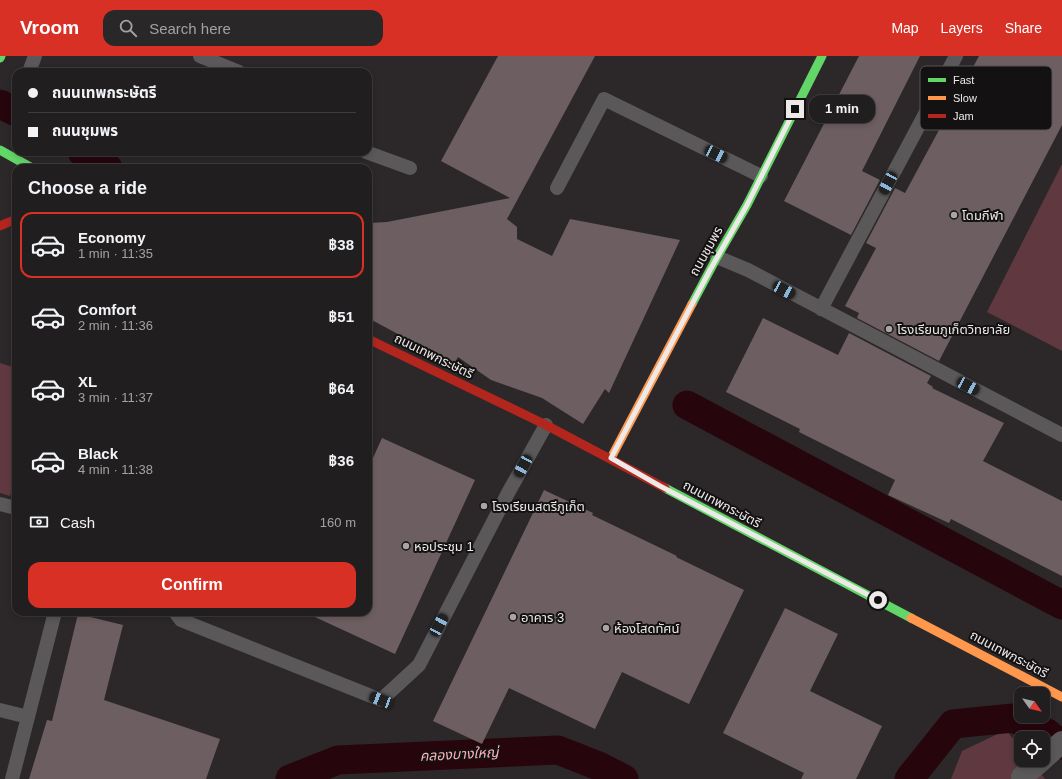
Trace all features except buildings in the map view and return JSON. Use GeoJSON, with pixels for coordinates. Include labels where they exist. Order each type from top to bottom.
{"type":"FeatureCollection","features":[{"type":"Feature","properties":{"kind":"main road","name":"ถนนชุมพร"},"geometry":{"type":"LineString","coordinates":[[611,458],[717,257],[747,205],[822,56]]}},
{"type":"Feature","properties":{"kind":"main road"},"geometry":{"type":"LineString","coordinates":[[0,150],[25,164]]}},
{"type":"Feature","properties":{"kind":"main road"},"geometry":{"type":"LineString","coordinates":[[0,226],[12,221]]}},
{"type":"Feature","properties":{"kind":"main road","name":"ถนนเทพกระษัตรี"},"geometry":{"type":"LineString","coordinates":[[372,341],[611,458],[1062,697]]}},
{"type":"Feature","properties":{"kind":"street"},"geometry":{"type":"LineString","coordinates":[[1050,752],[1062,742]]}},
{"type":"Feature","properties":{"kind":"street"},"geometry":{"type":"LineString","coordinates":[[1022,778],[1034,767]]}},
{"type":"Feature","properties":{"kind":"lane"},"geometry":{"type":"LineString","coordinates":[[30,68],[35,56]]}},
{"type":"Feature","properties":{"kind":"lane"},"geometry":{"type":"LineString","coordinates":[[200,56],[229,68]]}},
{"type":"Feature","properties":{"kind":"lane"},"geometry":{"type":"LineString","coordinates":[[951,66],[956,56]]}},
{"type":"Feature","properties":{"kind":"lane"},"geometry":{"type":"LineString","coordinates":[[557,188],[604,99],[761,176]]}},
{"type":"Feature","properties":{"kind":"lane"},"geometry":{"type":"LineString","coordinates":[[821,309],[920,123]]}},
{"type":"Feature","properties":{"kind":"lane"},"geometry":{"type":"LineString","coordinates":[[372,154],[410,168]]}},
{"type":"Feature","properties":{"kind":"lane"},"geometry":{"type":"LineString","coordinates":[[717,257],[748,270],[1062,435]]}},
{"type":"Feature","properties":{"kind":"lane"},"geometry":{"type":"LineString","coordinates":[[178,616],[181,620],[381,700],[419,665],[508,493],[546,425]]}},
{"type":"Feature","properties":{"kind":"lane"},"geometry":{"type":"LineString","coordinates":[[0,504],[12,507]]}},
{"type":"Feature","properties":{"kind":"lane"},"geometry":{"type":"LineString","coordinates":[[12,779],[54,616]]}},
{"type":"Feature","properties":{"kind":"lane"},"geometry":{"type":"LineString","coordinates":[[0,710],[28,718]]}},
{"type":"Feature","properties":{"kind":"shaded area"},"geometry":{"type":"Polygon","coordinates":[[[1062,164],[1062,351],[987,312],[1062,164]]]}},
{"type":"Feature","properties":{"kind":"shaded area"},"geometry":{"type":"Polygon","coordinates":[[[0,363],[12,367],[12,489],[10,496],[0,493],[0,363]]]}},
{"type":"Feature","properties":{"kind":"shaded area"},"geometry":{"type":"Polygon","coordinates":[[[1006,730],[1014,740],[1014,767],[1036,767],[1045,779],[951,779],[962,751],[1006,730]]]}},
{"type":"Feature","properties":{"kind":"waterway"},"geometry":{"type":"LineString","coordinates":[[0,104],[12,110]]}},
{"type":"Feature","properties":{"kind":"waterway"},"geometry":{"type":"LineString","coordinates":[[88,156],[102,164]]}},
{"type":"Feature","properties":{"kind":"waterway"},"geometry":{"type":"LineString","coordinates":[[687,405],[1062,605]]}},
{"type":"Feature","properties":{"kind":"waterway","name":"คลองบางใหญ่"},"geometry":{"type":"LineString","coordinates":[[909,779],[953,724],[1013,718],[1047,733],[1062,745]]}},
{"type":"Feature","properties":{"kind":"waterway","name":"คลองบางใหญ่"},"geometry":{"type":"LineString","coordinates":[[290,779],[338,760],[558,750],[601,767],[624,779]]}},
{"type":"Feature","properties":{"kind":"traffic: fast"},"geometry":{"type":"LineString","coordinates":[[692,304],[747,205],[822,56]]}},
{"type":"Feature","properties":{"kind":"traffic: fast"},"geometry":{"type":"LineString","coordinates":[[0,150],[25,164]]}},
{"type":"Feature","properties":{"kind":"traffic: fast"},"geometry":{"type":"LineString","coordinates":[[665,488],[911,618]]}},
{"type":"Feature","properties":{"kind":"traffic: slow"},"geometry":{"type":"LineString","coordinates":[[611,458],[692,304]]}},
{"type":"Feature","properties":{"kind":"traffic: slow"},"geometry":{"type":"LineString","coordinates":[[911,618],[1062,697]]}},
{"type":"Feature","properties":{"kind":"traffic: jam"},"geometry":{"type":"LineString","coordinates":[[0,226],[12,221]]}},
{"type":"Feature","properties":{"kind":"traffic: jam"},"geometry":{"type":"LineString","coordinates":[[372,341],[544,424],[665,488]]}},
{"type":"Feature","properties":{"kind":"place","name":"โดมกีฬา"},"geometry":{"type":"Point","coordinates":[954,215]}},
{"type":"Feature","properties":{"kind":"place","name":"โรงเรียนภูเก็ตวิทยาลัย"},"geometry":{"type":"Point","coordinates":[889,329]}},
{"type":"Feature","properties":{"kind":"place","name":"โรงเรียนสตรีภูเก็ต"},"geometry":{"type":"Point","coordinates":[484,506]}},
{"type":"Feature","properties":{"kind":"place","name":"หอประชุม 1"},"geometry":{"type":"Point","coordinates":[406,546]}},
{"type":"Feature","properties":{"kind":"place","name":"อาคาร 3"},"geometry":{"type":"Point","coordinates":[513,617]}},
{"type":"Feature","properties":{"kind":"place","name":"ห้องโสดทัศน์"},"geometry":{"type":"Point","coordinates":[606,628]}},
{"type":"Feature","properties":{"kind":"route"},"geometry":{"type":"LineString","coordinates":[[795,109],[747,205],[710,270],[611,458],[660,486],[878,600]]}}]}
